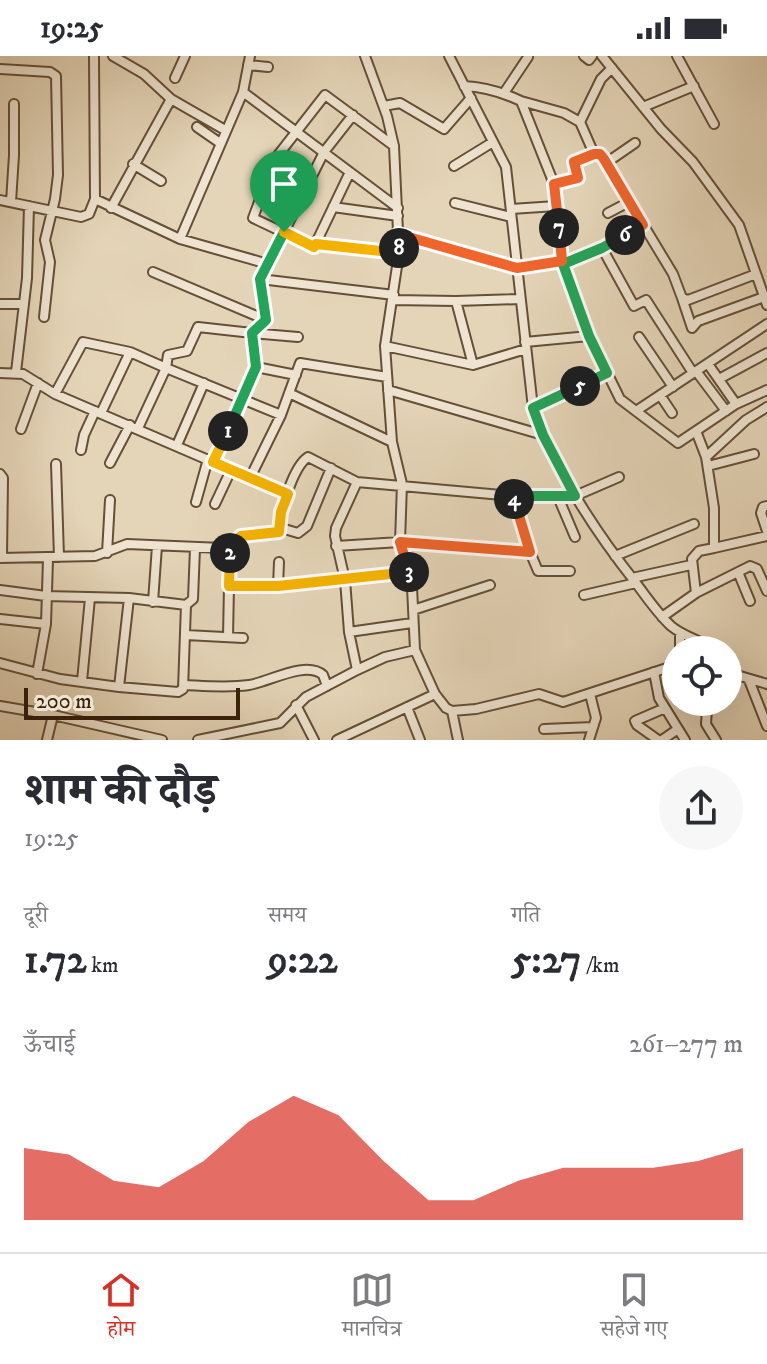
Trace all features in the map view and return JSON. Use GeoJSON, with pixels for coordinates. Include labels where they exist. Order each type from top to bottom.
{"type":"FeatureCollection","features":[{"type":"Feature","properties":{"kind":"street"},"geometry":{"type":"LineString","coordinates":[[0,200],[52,212],[84,217],[89,214],[95,199],[94,56]]}},
{"type":"Feature","properties":{"kind":"street"},"geometry":{"type":"LineString","coordinates":[[113,56],[144,74],[171,99],[225,130]]}},
{"type":"Feature","properties":{"kind":"street"},"geometry":{"type":"LineString","coordinates":[[175,78],[185,56]]}},
{"type":"Feature","properties":{"kind":"street"},"geometry":{"type":"LineString","coordinates":[[365,56],[384,106],[394,146],[399,253],[385,346],[387,377],[392,442],[402,484],[400,542],[409,573],[415,650],[435,694],[452,711],[476,709],[539,694],[560,702],[662,669]]}},
{"type":"Feature","properties":{"kind":"street"},"geometry":{"type":"LineString","coordinates":[[449,56],[506,167],[533,408],[543,435],[575,496],[615,556],[662,617],[686,636]]}},
{"type":"Feature","properties":{"kind":"street"},"geometry":{"type":"LineString","coordinates":[[584,56],[589,60],[592,56]]}},
{"type":"Feature","properties":{"kind":"street"},"geometry":{"type":"LineString","coordinates":[[554,184],[578,178],[574,162],[600,154],[673,274],[692,328],[698,321],[766,301],[739,225],[693,162],[602,56]]}},
{"type":"Feature","properties":{"kind":"street"},"geometry":{"type":"LineString","coordinates":[[677,56],[714,124]]}},
{"type":"Feature","properties":{"kind":"street"},"geometry":{"type":"LineString","coordinates":[[504,93],[528,57]]}},
{"type":"Feature","properties":{"kind":"street"},"geometry":{"type":"LineString","coordinates":[[180,239],[243,92],[249,60],[268,67]]}},
{"type":"Feature","properties":{"kind":"street"},"geometry":{"type":"LineString","coordinates":[[580,122],[601,79],[612,68]]}},
{"type":"Feature","properties":{"kind":"street"},"geometry":{"type":"LineString","coordinates":[[0,69],[50,72],[56,76],[58,175],[45,240],[50,262],[44,317]]}},
{"type":"Feature","properties":{"kind":"street"},"geometry":{"type":"LineString","coordinates":[[464,86],[482,87],[564,113],[580,122],[594,154]]}},
{"type":"Feature","properties":{"kind":"street"},"geometry":{"type":"LineString","coordinates":[[643,107],[694,86]]}},
{"type":"Feature","properties":{"kind":"street"},"geometry":{"type":"LineString","coordinates":[[243,92],[398,212]]}},
{"type":"Feature","properties":{"kind":"street"},"geometry":{"type":"LineString","coordinates":[[394,146],[325,95],[275,159],[253,218],[314,247],[316,244],[399,253]]}},
{"type":"Feature","properties":{"kind":"street"},"geometry":{"type":"LineString","coordinates":[[384,106],[400,103],[444,129],[471,98]]}},
{"type":"Feature","properties":{"kind":"street"},"geometry":{"type":"LineString","coordinates":[[111,208],[171,99]]}},
{"type":"Feature","properties":{"kind":"street"},"geometry":{"type":"LineString","coordinates":[[521,101],[554,184],[563,262],[589,336],[620,399],[678,443],[736,404],[767,390]]}},
{"type":"Feature","properties":{"kind":"street"},"geometry":{"type":"LineString","coordinates":[[11,202],[14,104]]}},
{"type":"Feature","properties":{"kind":"street"},"geometry":{"type":"LineString","coordinates":[[266,320],[260,279],[324,152],[353,115]]}},
{"type":"Feature","properties":{"kind":"street"},"geometry":{"type":"LineString","coordinates":[[197,127],[220,143]]}},
{"type":"Feature","properties":{"kind":"street"},"geometry":{"type":"LineString","coordinates":[[454,166],[493,142]]}},
{"type":"Feature","properties":{"kind":"street"},"geometry":{"type":"LineString","coordinates":[[606,163],[635,143]]}},
{"type":"Feature","properties":{"kind":"street"},"geometry":{"type":"LineString","coordinates":[[133,164],[161,181]]}},
{"type":"Feature","properties":{"kind":"street"},"geometry":{"type":"LineString","coordinates":[[316,244],[350,172]]}},
{"type":"Feature","properties":{"kind":"street"},"geometry":{"type":"LineString","coordinates":[[95,199],[180,239],[268,264]]}},
{"type":"Feature","properties":{"kind":"street"},"geometry":{"type":"LineString","coordinates":[[608,213],[629,202]]}},
{"type":"Feature","properties":{"kind":"street"},"geometry":{"type":"LineString","coordinates":[[455,203],[511,213],[556,206]]}},
{"type":"Feature","properties":{"kind":"street"},"geometry":{"type":"LineString","coordinates":[[16,372],[24,304],[29,206]]}},
{"type":"Feature","properties":{"kind":"street"},"geometry":{"type":"LineString","coordinates":[[333,207],[398,212]]}},
{"type":"Feature","properties":{"kind":"street"},"geometry":{"type":"LineString","coordinates":[[398,234],[517,268],[563,262],[602,248],[643,225]]}},
{"type":"Feature","properties":{"kind":"street"},"geometry":{"type":"LineString","coordinates":[[602,248],[634,306],[646,300],[726,411]]}},
{"type":"Feature","properties":{"kind":"street"},"geometry":{"type":"LineString","coordinates":[[153,272],[266,320]]}},
{"type":"Feature","properties":{"kind":"street"},"geometry":{"type":"LineString","coordinates":[[682,298],[688,300],[756,274]]}},
{"type":"Feature","properties":{"kind":"street"},"geometry":{"type":"LineString","coordinates":[[260,279],[393,298],[456,301],[520,299]]}},
{"type":"Feature","properties":{"kind":"street"},"geometry":{"type":"LineString","coordinates":[[456,301],[473,365]]}},
{"type":"Feature","properties":{"kind":"street"},"geometry":{"type":"LineString","coordinates":[[0,304],[24,304]]}},
{"type":"Feature","properties":{"kind":"street"},"geometry":{"type":"LineString","coordinates":[[252,333],[266,320]]}},
{"type":"Feature","properties":{"kind":"street"},"geometry":{"type":"LineString","coordinates":[[636,411],[767,324]]}},
{"type":"Feature","properties":{"kind":"street"},"geometry":{"type":"LineString","coordinates":[[110,463],[166,368],[168,355],[187,351],[198,327],[298,337]]}},
{"type":"Feature","properties":{"kind":"street"},"geometry":{"type":"LineString","coordinates":[[196,502],[211,460],[256,367],[252,333]]}},
{"type":"Feature","properties":{"kind":"street"},"geometry":{"type":"LineString","coordinates":[[385,346],[473,365],[525,345],[589,336]]}},
{"type":"Feature","properties":{"kind":"street"},"geometry":{"type":"LineString","coordinates":[[639,337],[673,387]]}},
{"type":"Feature","properties":{"kind":"street"},"geometry":{"type":"LineString","coordinates":[[55,394],[83,342],[130,352],[281,415]]}},
{"type":"Feature","properties":{"kind":"street"},"geometry":{"type":"LineString","coordinates":[[81,450],[84,435],[130,352]]}},
{"type":"Feature","properties":{"kind":"street"},"geometry":{"type":"LineString","coordinates":[[719,379],[767,353]]}},
{"type":"Feature","properties":{"kind":"street"},"geometry":{"type":"LineString","coordinates":[[250,478],[281,415],[300,363],[387,377]]}},
{"type":"Feature","properties":{"kind":"street"},"geometry":{"type":"LineString","coordinates":[[708,364],[736,404]]}},
{"type":"Feature","properties":{"kind":"street"},"geometry":{"type":"LineString","coordinates":[[256,367],[296,375]]}},
{"type":"Feature","properties":{"kind":"street"},"geometry":{"type":"LineString","coordinates":[[0,373],[16,372],[55,394],[288,494]]}},
{"type":"Feature","properties":{"kind":"street"},"geometry":{"type":"LineString","coordinates":[[533,408],[607,373]]}},
{"type":"Feature","properties":{"kind":"street"},"geometry":{"type":"LineString","coordinates":[[21,429],[38,383]]}},
{"type":"Feature","properties":{"kind":"street"},"geometry":{"type":"LineString","coordinates":[[177,445],[204,383]]}},
{"type":"Feature","properties":{"kind":"street"},"geometry":{"type":"LineString","coordinates":[[388,390],[543,435]]}},
{"type":"Feature","properties":{"kind":"street"},"geometry":{"type":"LineString","coordinates":[[289,393],[392,442]]}},
{"type":"Feature","properties":{"kind":"street"},"geometry":{"type":"LineString","coordinates":[[660,395],[672,413]]}},
{"type":"Feature","properties":{"kind":"street"},"geometry":{"type":"LineString","coordinates":[[707,462],[746,420],[767,407]]}},
{"type":"Feature","properties":{"kind":"street"},"geometry":{"type":"LineString","coordinates":[[696,431],[707,462],[714,508],[714,548]]}},
{"type":"Feature","properties":{"kind":"street"},"geometry":{"type":"LineString","coordinates":[[707,462],[754,454]]}},
{"type":"Feature","properties":{"kind":"street"},"geometry":{"type":"LineString","coordinates":[[281,528],[280,516],[305,457],[357,482],[513,496],[575,496],[619,477]]}},
{"type":"Feature","properties":{"kind":"street"},"geometry":{"type":"LineString","coordinates":[[56,464],[59,557]]}},
{"type":"Feature","properties":{"kind":"street"},"geometry":{"type":"LineString","coordinates":[[281,528],[298,533],[307,526],[331,468]]}},
{"type":"Feature","properties":{"kind":"street"},"geometry":{"type":"LineString","coordinates":[[215,504],[231,470]]}},
{"type":"Feature","properties":{"kind":"street"},"geometry":{"type":"LineString","coordinates":[[0,474],[3,478],[1,558],[48,559],[107,553],[127,544],[222,548],[230,546],[241,536],[272,535],[281,528]]}},
{"type":"Feature","properties":{"kind":"street"},"geometry":{"type":"LineString","coordinates":[[357,482],[336,528],[336,546],[345,580],[349,632],[357,670]]}},
{"type":"Feature","properties":{"kind":"street"},"geometry":{"type":"LineString","coordinates":[[513,496],[538,571],[570,571]]}},
{"type":"Feature","properties":{"kind":"street"},"geometry":{"type":"LineString","coordinates":[[558,497],[575,537]]}},
{"type":"Feature","properties":{"kind":"street"},"geometry":{"type":"LineString","coordinates":[[107,553],[110,500]]}},
{"type":"Feature","properties":{"kind":"street"},"geometry":{"type":"LineString","coordinates":[[696,593],[691,565],[694,554],[767,534],[761,513],[767,506]]}},
{"type":"Feature","properties":{"kind":"street"},"geometry":{"type":"LineString","coordinates":[[615,556],[694,524]]}},
{"type":"Feature","properties":{"kind":"street"},"geometry":{"type":"LineString","coordinates":[[336,546],[400,542],[530,552]]}},
{"type":"Feature","properties":{"kind":"street"},"geometry":{"type":"LineString","coordinates":[[153,602],[157,546]]}},
{"type":"Feature","properties":{"kind":"street"},"geometry":{"type":"LineString","coordinates":[[228,637],[230,546]]}},
{"type":"Feature","properties":{"kind":"street"},"geometry":{"type":"LineString","coordinates":[[0,590],[186,605],[193,599],[195,548]]}},
{"type":"Feature","properties":{"kind":"street"},"geometry":{"type":"LineString","coordinates":[[37,674],[46,624],[48,559]]}},
{"type":"Feature","properties":{"kind":"street"},"geometry":{"type":"LineString","coordinates":[[278,586],[279,562]]}},
{"type":"Feature","properties":{"kind":"street"},"geometry":{"type":"LineString","coordinates":[[584,595],[691,565]]}},
{"type":"Feature","properties":{"kind":"street"},"geometry":{"type":"LineString","coordinates":[[662,617],[696,593],[753,566],[767,591]]}},
{"type":"Feature","properties":{"kind":"street"},"geometry":{"type":"LineString","coordinates":[[738,572],[750,601]]}},
{"type":"Feature","properties":{"kind":"street"},"geometry":{"type":"LineString","coordinates":[[229,586],[278,586],[409,573]]}},
{"type":"Feature","properties":{"kind":"street"},"geometry":{"type":"LineString","coordinates":[[413,610],[490,585]]}},
{"type":"Feature","properties":{"kind":"street"},"geometry":{"type":"LineString","coordinates":[[82,681],[90,598]]}},
{"type":"Feature","properties":{"kind":"street"},"geometry":{"type":"LineString","coordinates":[[119,687],[129,598]]}},
{"type":"Feature","properties":{"kind":"street"},"geometry":{"type":"LineString","coordinates":[[0,663],[37,674],[119,687],[178,692],[185,685],[186,605]]}},
{"type":"Feature","properties":{"kind":"street"},"geometry":{"type":"LineString","coordinates":[[0,619],[46,624]]}},
{"type":"Feature","properties":{"kind":"street"},"geometry":{"type":"LineString","coordinates":[[349,632],[412,623]]}},
{"type":"Feature","properties":{"kind":"street"},"geometry":{"type":"LineString","coordinates":[[186,635],[243,638]]}},
{"type":"Feature","properties":{"kind":"street"},"geometry":{"type":"LineString","coordinates":[[198,740],[280,723],[296,705],[327,686],[385,657],[415,650]]}},
{"type":"Feature","properties":{"kind":"street"},"geometry":{"type":"LineString","coordinates":[[185,685],[249,685],[274,676],[312,670],[323,675],[327,686]]}},
{"type":"Feature","properties":{"kind":"street"},"geometry":{"type":"LineString","coordinates":[[654,672],[656,689],[662,702]]}},
{"type":"Feature","properties":{"kind":"street"},"geometry":{"type":"LineString","coordinates":[[742,675],[767,684]]}},
{"type":"Feature","properties":{"kind":"street"},"geometry":{"type":"LineString","coordinates":[[749,680],[767,726]]}},
{"type":"Feature","properties":{"kind":"street"},"geometry":{"type":"LineString","coordinates":[[337,740],[351,737],[435,694]]}},
{"type":"Feature","properties":{"kind":"street"},"geometry":{"type":"LineString","coordinates":[[589,740],[596,718],[590,694]]}},
{"type":"Feature","properties":{"kind":"street"},"geometry":{"type":"LineString","coordinates":[[296,705],[314,740]]}},
{"type":"Feature","properties":{"kind":"street"},"geometry":{"type":"LineString","coordinates":[[0,706],[162,740]]}},
{"type":"Feature","properties":{"kind":"street"},"geometry":{"type":"LineString","coordinates":[[407,707],[420,740]]}},
{"type":"Feature","properties":{"kind":"street"},"geometry":{"type":"LineString","coordinates":[[662,709],[635,721],[637,725],[660,740],[678,729]]}},
{"type":"Feature","properties":{"kind":"street"},"geometry":{"type":"LineString","coordinates":[[452,711],[458,740]]}},
{"type":"Feature","properties":{"kind":"street"},"geometry":{"type":"LineString","coordinates":[[47,740],[53,715]]}},
{"type":"Feature","properties":{"kind":"street"},"geometry":{"type":"LineString","coordinates":[[670,716],[685,740]]}},
{"type":"Feature","properties":{"kind":"street"},"geometry":{"type":"LineString","coordinates":[[707,716],[706,724],[716,740]]}},
{"type":"Feature","properties":{"kind":"street"},"geometry":{"type":"LineString","coordinates":[[544,729],[593,727]]}},
{"type":"Feature","properties":{"kind":"street"},"geometry":{"type":"LineString","coordinates":[[258,729],[258,740]]}},
{"type":"Feature","properties":{"kind":"route"},"geometry":{"type":"LineString","coordinates":[[594,154],[600,154],[604,159],[643,225],[602,248],[563,264],[589,336],[607,373],[533,408],[543,435],[575,496],[513,496],[530,552],[400,542],[409,573],[278,586],[229,586],[230,546],[241,536],[279,532],[280,516],[288,494],[213,462],[256,367],[252,333],[266,320],[260,279],[284,232],[314,247],[316,244],[366,247],[399,253],[398,234],[517,268],[562,261],[554,184],[578,178],[574,162],[594,154]]}}]}
